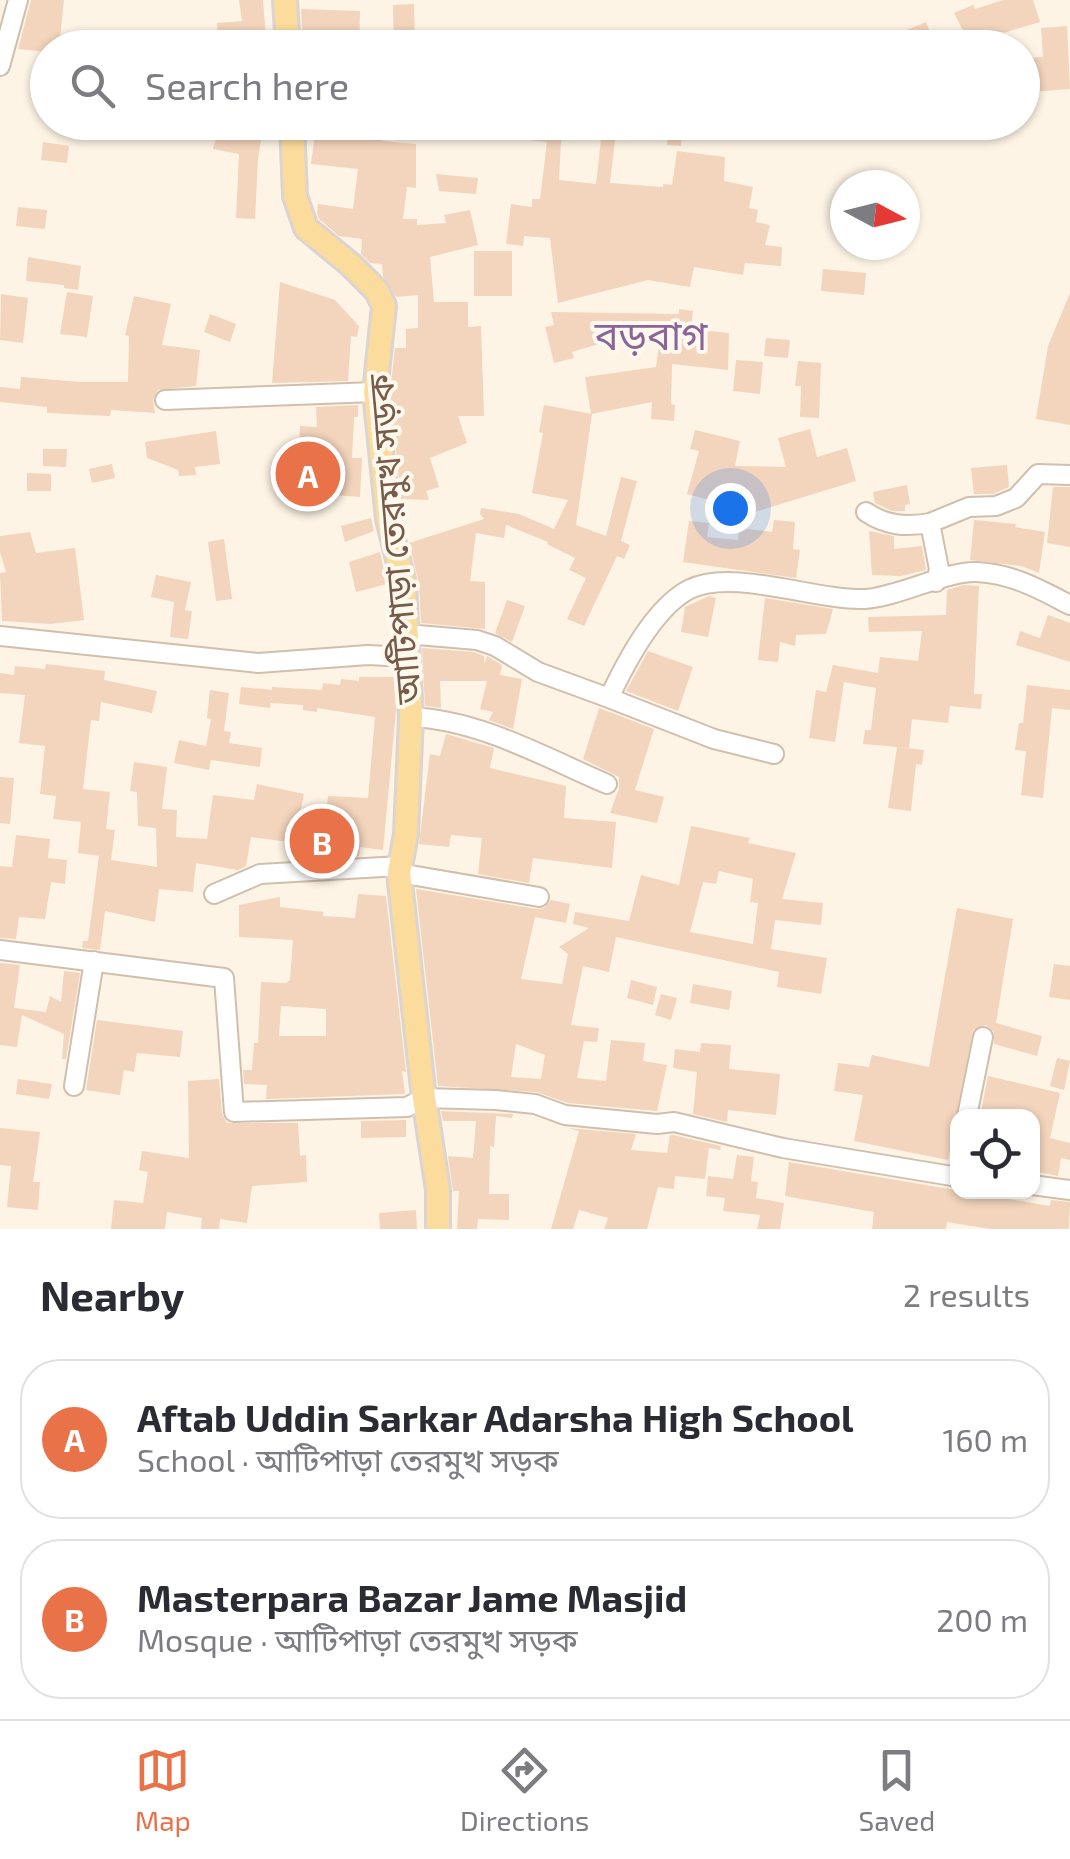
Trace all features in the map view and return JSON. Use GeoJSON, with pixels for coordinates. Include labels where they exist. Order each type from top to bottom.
{"type":"FeatureCollection","features":[{"type":"Feature","properties":{"kind":"main road"},"geometry":{"type":"LineString","coordinates":[[285,0],[287,30]]}},
{"type":"Feature","properties":{"kind":"main road","name":"আটিপাড়া তেরমুখ সড়ক"},"geometry":{"type":"LineString","coordinates":[[293,140],[295,196],[306,228],[378,291],[384,306],[375,392],[388,519],[404,584],[410,717],[406,834],[400,870],[424,1098],[438,1190],[438,1229]]}},
{"type":"Feature","properties":{"kind":"street"},"geometry":{"type":"LineString","coordinates":[[0,66],[18,0]]}},
{"type":"Feature","properties":{"kind":"street"},"geometry":{"type":"LineString","coordinates":[[165,400],[375,392]]}},
{"type":"Feature","properties":{"kind":"street"},"geometry":{"type":"LineString","coordinates":[[866,512],[882,522],[909,526],[1016,498],[1038,474],[1070,475]]}},
{"type":"Feature","properties":{"kind":"street"},"geometry":{"type":"LineString","coordinates":[[930,522],[939,568],[936,582]]}},
{"type":"Feature","properties":{"kind":"street"},"geometry":{"type":"LineString","coordinates":[[608,698],[628,656],[651,626],[689,590],[718,582],[867,599],[971,571],[1012,576],[1070,605]]}},
{"type":"Feature","properties":{"kind":"street"},"geometry":{"type":"LineString","coordinates":[[0,636],[258,663],[368,654],[443,636],[494,646],[538,672],[714,739],[774,754]]}},
{"type":"Feature","properties":{"kind":"street"},"geometry":{"type":"LineString","coordinates":[[410,717],[444,718],[607,784]]}},
{"type":"Feature","properties":{"kind":"street"},"geometry":{"type":"LineString","coordinates":[[214,894],[260,874],[400,870],[539,897]]}},
{"type":"Feature","properties":{"kind":"street"},"geometry":{"type":"LineString","coordinates":[[0,950],[224,978],[234,1112],[407,1107],[424,1098],[496,1100],[535,1104],[565,1115],[657,1124],[674,1122],[783,1148],[950,1175]]}},
{"type":"Feature","properties":{"kind":"street"},"geometry":{"type":"LineString","coordinates":[[74,1086],[94,961]]}},
{"type":"Feature","properties":{"kind":"street"},"geometry":{"type":"LineString","coordinates":[[968,1109],[982,1036]]}},
{"type":"Feature","properties":{"kind":"street"},"geometry":{"type":"LineString","coordinates":[[1040,1186],[1070,1190]]}},
{"type":"Feature","properties":{"kind":"building"},"geometry":{"type":"Polygon","coordinates":[[[31,0],[64,0],[61,30],[30,30],[30,50],[18,49],[31,0]]]}},
{"type":"Feature","properties":{"kind":"building"},"geometry":{"type":"Polygon","coordinates":[[[239,0],[263,0],[265,30],[217,30],[217,23],[242,21],[239,0]]]}},
{"type":"Feature","properties":{"kind":"building"},"geometry":{"type":"Polygon","coordinates":[[[1003,0],[1033,0],[1040,22],[1013,30],[963,30],[954,13],[973,5],[975,9],[1003,0]]]}},
{"type":"Feature","properties":{"kind":"building"},"geometry":{"type":"Polygon","coordinates":[[[414,4],[415,30],[394,30],[393,5],[414,4]]]}},
{"type":"Feature","properties":{"kind":"building"},"geometry":{"type":"Polygon","coordinates":[[[301,9],[360,11],[359,30],[302,30],[301,9]]]}},
{"type":"Feature","properties":{"kind":"building"},"geometry":{"type":"Polygon","coordinates":[[[926,22],[929,30],[907,30],[926,22]]]}},
{"type":"Feature","properties":{"kind":"building"},"geometry":{"type":"Polygon","coordinates":[[[1067,26],[1070,89],[1040,91],[1041,28],[1067,26]]]}},
{"type":"Feature","properties":{"kind":"building"},"geometry":{"type":"Polygon","coordinates":[[[216,140],[261,140],[255,219],[236,218],[239,154],[213,149],[216,140]]]}},
{"type":"Feature","properties":{"kind":"building"},"geometry":{"type":"Polygon","coordinates":[[[314,140],[416,144],[416,188],[407,187],[403,219],[417,219],[417,225],[446,223],[444,215],[470,210],[478,245],[430,257],[434,302],[468,302],[468,327],[481,326],[484,416],[458,416],[467,443],[430,458],[439,487],[426,491],[429,500],[401,499],[390,392],[395,348],[406,348],[406,329],[418,328],[418,295],[396,297],[383,276],[382,264],[370,263],[361,254],[362,239],[339,236],[319,219],[318,204],[353,209],[358,169],[311,164],[314,140]]]}},
{"type":"Feature","properties":{"kind":"building"},"geometry":{"type":"Polygon","coordinates":[[[529,140],[561,140],[559,180],[596,184],[601,140],[615,140],[610,183],[672,185],[677,151],[725,157],[724,181],[753,187],[749,208],[758,210],[756,222],[770,225],[765,245],[782,247],[781,266],[745,263],[743,275],[694,267],[690,287],[648,280],[558,303],[550,238],[524,236],[523,246],[506,244],[511,204],[532,207],[532,199],[540,199],[547,142],[529,140]]]}},
{"type":"Feature","properties":{"kind":"building"},"geometry":{"type":"Polygon","coordinates":[[[667,140],[681,140],[681,146],[667,145],[667,140]]]}},
{"type":"Feature","properties":{"kind":"building"},"geometry":{"type":"Polygon","coordinates":[[[43,142],[69,146],[67,163],[41,160],[43,142]]]}},
{"type":"Feature","properties":{"kind":"building"},"geometry":{"type":"Polygon","coordinates":[[[436,174],[478,178],[476,194],[439,191],[436,174]]]}},
{"type":"Feature","properties":{"kind":"building"},"geometry":{"type":"Polygon","coordinates":[[[18,207],[47,210],[45,229],[16,226],[18,207]]]}},
{"type":"Feature","properties":{"kind":"building"},"geometry":{"type":"Polygon","coordinates":[[[474,251],[512,251],[512,296],[474,296],[474,251]]]}},
{"type":"Feature","properties":{"kind":"building"},"geometry":{"type":"Polygon","coordinates":[[[28,257],[81,266],[78,290],[26,281],[28,257]]]}},
{"type":"Feature","properties":{"kind":"building"},"geometry":{"type":"Polygon","coordinates":[[[823,269],[866,273],[864,295],[821,291],[823,269]]]}},
{"type":"Feature","properties":{"kind":"building"},"geometry":{"type":"Polygon","coordinates":[[[280,282],[335,300],[359,326],[357,337],[351,336],[348,381],[272,383],[280,282]]]}},
{"type":"Feature","properties":{"kind":"building"},"geometry":{"type":"Polygon","coordinates":[[[67,292],[93,296],[87,337],[60,334],[67,292]]]}},
{"type":"Feature","properties":{"kind":"building"},"geometry":{"type":"Polygon","coordinates":[[[1070,293],[1070,425],[1036,419],[1048,346],[1070,293]]]}},
{"type":"Feature","properties":{"kind":"building"},"geometry":{"type":"Polygon","coordinates":[[[1,294],[28,298],[23,343],[0,340],[1,294]]]}},
{"type":"Feature","properties":{"kind":"building"},"geometry":{"type":"Polygon","coordinates":[[[134,296],[171,304],[162,345],[200,350],[196,386],[158,390],[153,400],[155,413],[47,413],[47,407],[0,402],[0,387],[20,389],[21,377],[128,382],[129,336],[125,335],[134,296]]]}},
{"type":"Feature","properties":{"kind":"building"},"geometry":{"type":"Polygon","coordinates":[[[679,309],[693,311],[691,329],[729,333],[728,370],[672,364],[674,421],[651,419],[652,402],[591,414],[585,377],[656,367],[661,329],[617,329],[619,338],[572,352],[574,358],[554,363],[545,327],[554,325],[551,312],[679,314],[679,309]]]}},
{"type":"Feature","properties":{"kind":"building"},"geometry":{"type":"Polygon","coordinates":[[[210,314],[236,324],[230,342],[204,332],[210,314]]]}},
{"type":"Feature","properties":{"kind":"building"},"geometry":{"type":"Polygon","coordinates":[[[766,338],[790,340],[788,358],[764,356],[766,338]]]}},
{"type":"Feature","properties":{"kind":"building"},"geometry":{"type":"Polygon","coordinates":[[[736,360],[763,362],[760,394],[733,391],[736,360]]]}},
{"type":"Feature","properties":{"kind":"building"},"geometry":{"type":"Polygon","coordinates":[[[798,361],[821,363],[819,418],[800,417],[801,386],[795,386],[798,361]]]}},
{"type":"Feature","properties":{"kind":"building"},"geometry":{"type":"Polygon","coordinates":[[[358,405],[352,458],[362,458],[360,497],[334,495],[336,451],[299,449],[300,426],[317,427],[316,407],[358,405]]]}},
{"type":"Feature","properties":{"kind":"building"},"geometry":{"type":"Polygon","coordinates":[[[544,405],[592,414],[576,525],[606,536],[621,477],[637,481],[621,541],[630,545],[624,559],[617,556],[584,626],[567,619],[586,578],[569,570],[575,558],[506,525],[504,538],[476,533],[470,581],[485,582],[485,629],[421,623],[419,583],[409,543],[484,519],[481,508],[519,514],[554,529],[568,500],[532,493],[544,405]]]}},
{"type":"Feature","properties":{"kind":"building"},"geometry":{"type":"Polygon","coordinates":[[[810,429],[817,457],[847,448],[856,481],[755,512],[687,494],[699,451],[690,449],[695,430],[740,441],[735,466],[786,467],[778,438],[810,429]]]}},
{"type":"Feature","properties":{"kind":"building"},"geometry":{"type":"Polygon","coordinates":[[[216,431],[220,464],[195,467],[196,475],[179,476],[178,470],[147,458],[145,442],[216,431]]]}},
{"type":"Feature","properties":{"kind":"building"},"geometry":{"type":"Polygon","coordinates":[[[43,449],[67,449],[66,467],[43,466],[43,449]]]}},
{"type":"Feature","properties":{"kind":"building"},"geometry":{"type":"Polygon","coordinates":[[[112,464],[115,478],[92,483],[89,469],[112,464]]]}},
{"type":"Feature","properties":{"kind":"building"},"geometry":{"type":"Polygon","coordinates":[[[1007,465],[1009,487],[993,494],[974,494],[971,468],[1007,465]]]}},
{"type":"Feature","properties":{"kind":"building"},"geometry":{"type":"Polygon","coordinates":[[[27,473],[51,474],[51,491],[27,491],[27,473]]]}},
{"type":"Feature","properties":{"kind":"building"},"geometry":{"type":"Polygon","coordinates":[[[907,485],[910,504],[905,505],[905,511],[892,511],[875,503],[873,492],[907,485]]]}},
{"type":"Feature","properties":{"kind":"building"},"geometry":{"type":"Polygon","coordinates":[[[1053,487],[1070,487],[1070,547],[1047,543],[1053,487]]]}},
{"type":"Feature","properties":{"kind":"building"},"geometry":{"type":"Polygon","coordinates":[[[371,518],[374,531],[345,542],[341,526],[371,518]]]}},
{"type":"Feature","properties":{"kind":"building"},"geometry":{"type":"Polygon","coordinates":[[[774,520],[795,522],[793,549],[800,550],[796,578],[683,562],[689,521],[709,523],[707,537],[738,540],[739,528],[772,532],[774,520]]]}},
{"type":"Feature","properties":{"kind":"building"},"geometry":{"type":"Polygon","coordinates":[[[974,520],[1016,524],[1015,527],[1045,532],[1039,573],[1021,566],[970,560],[974,520]]]}},
{"type":"Feature","properties":{"kind":"building"},"geometry":{"type":"Polygon","coordinates":[[[869,531],[894,536],[894,549],[922,546],[926,570],[901,576],[872,575],[869,531]]]}},
{"type":"Feature","properties":{"kind":"building"},"geometry":{"type":"Polygon","coordinates":[[[30,532],[36,553],[75,548],[84,620],[51,624],[2,621],[0,573],[6,572],[0,536],[30,532]]]}},
{"type":"Feature","properties":{"kind":"building"},"geometry":{"type":"Polygon","coordinates":[[[224,539],[232,599],[216,601],[208,542],[224,539]]]}},
{"type":"Feature","properties":{"kind":"building"},"geometry":{"type":"Polygon","coordinates":[[[380,552],[387,584],[356,592],[349,562],[380,552]]]}},
{"type":"Feature","properties":{"kind":"building"},"geometry":{"type":"Polygon","coordinates":[[[156,575],[191,582],[185,610],[192,611],[188,639],[170,637],[174,602],[151,597],[156,575]]]}},
{"type":"Feature","properties":{"kind":"building"},"geometry":{"type":"Polygon","coordinates":[[[979,586],[974,694],[982,694],[981,709],[950,706],[948,723],[912,719],[909,748],[863,744],[865,730],[871,730],[876,688],[844,682],[835,742],[809,738],[816,690],[826,692],[833,665],[878,673],[880,657],[918,661],[922,631],[869,632],[868,617],[946,615],[947,590],[979,586]]]}},
{"type":"Feature","properties":{"kind":"building"},"geometry":{"type":"Polygon","coordinates":[[[709,596],[716,598],[708,637],[681,632],[685,607],[709,596]]]}},
{"type":"Feature","properties":{"kind":"building"},"geometry":{"type":"Polygon","coordinates":[[[765,598],[833,609],[826,634],[796,635],[795,646],[780,642],[778,662],[758,660],[765,598]]]}},
{"type":"Feature","properties":{"kind":"building"},"geometry":{"type":"Polygon","coordinates":[[[507,600],[525,606],[512,642],[495,633],[507,600]]]}},
{"type":"Feature","properties":{"kind":"building"},"geometry":{"type":"Polygon","coordinates":[[[1048,615],[1070,623],[1070,662],[1016,645],[1020,631],[1040,638],[1048,615]]]}},
{"type":"Feature","properties":{"kind":"building"},"geometry":{"type":"Polygon","coordinates":[[[422,648],[474,652],[484,656],[484,664],[487,656],[502,665],[500,675],[522,679],[513,729],[489,720],[493,712],[480,709],[487,681],[440,681],[441,708],[425,706],[422,648]]]}},
{"type":"Feature","properties":{"kind":"building"},"geometry":{"type":"Polygon","coordinates":[[[648,651],[693,667],[678,711],[626,691],[648,651]]]}},
{"type":"Feature","properties":{"kind":"building"},"geometry":{"type":"Polygon","coordinates":[[[46,664],[105,671],[104,680],[157,691],[152,713],[101,702],[99,721],[91,720],[83,789],[110,792],[106,829],[115,830],[111,860],[157,867],[156,828],[138,826],[137,792],[130,791],[134,762],[167,767],[162,809],[177,810],[176,837],[207,839],[213,795],[254,800],[257,784],[304,794],[297,828],[325,832],[328,796],[368,798],[375,717],[271,703],[272,687],[322,690],[323,683],[340,685],[341,679],[394,677],[396,711],[383,850],[360,847],[359,856],[303,859],[305,844],[251,837],[246,866],[238,870],[196,863],[193,892],[159,889],[155,922],[105,911],[100,950],[82,948],[83,941],[88,941],[99,856],[78,853],[81,822],[53,819],[56,796],[40,794],[45,746],[19,743],[25,695],[0,693],[0,673],[14,675],[15,666],[45,669],[46,664]]]}},
{"type":"Feature","properties":{"kind":"building"},"geometry":{"type":"Polygon","coordinates":[[[1027,685],[1070,690],[1070,710],[1052,708],[1043,798],[1021,795],[1026,751],[1015,750],[1027,685]]]}},
{"type":"Feature","properties":{"kind":"building"},"geometry":{"type":"Polygon","coordinates":[[[241,687],[272,690],[270,708],[239,704],[241,687]]]}},
{"type":"Feature","properties":{"kind":"building"},"geometry":{"type":"Polygon","coordinates":[[[210,690],[229,693],[224,731],[231,732],[229,743],[262,748],[260,767],[211,760],[209,770],[174,763],[179,740],[206,746],[211,719],[207,718],[210,690]]]}},
{"type":"Feature","properties":{"kind":"building"},"geometry":{"type":"Polygon","coordinates":[[[599,708],[654,729],[635,790],[664,797],[657,823],[610,813],[619,777],[583,759],[599,708]]]}},
{"type":"Feature","properties":{"kind":"building"},"geometry":{"type":"Polygon","coordinates":[[[446,734],[494,748],[490,768],[566,786],[564,818],[616,822],[612,868],[533,858],[529,883],[478,874],[482,838],[451,835],[449,847],[419,844],[430,754],[440,756],[446,734]]]}},
{"type":"Feature","properties":{"kind":"building"},"geometry":{"type":"Polygon","coordinates":[[[897,747],[924,750],[922,765],[916,764],[911,811],[888,808],[897,747]]]}},
{"type":"Feature","properties":{"kind":"building"},"geometry":{"type":"Polygon","coordinates":[[[0,777],[14,778],[10,824],[0,823],[0,777]]]}},
{"type":"Feature","properties":{"kind":"building"},"geometry":{"type":"Polygon","coordinates":[[[691,826],[750,838],[748,843],[796,853],[782,899],[823,903],[821,925],[775,920],[771,949],[827,958],[821,994],[777,987],[779,972],[616,937],[609,972],[583,966],[571,1025],[599,1028],[597,1042],[584,1041],[577,1078],[606,1081],[611,1040],[645,1043],[643,1061],[667,1065],[657,1111],[568,1103],[536,1092],[438,1086],[416,889],[537,909],[551,900],[570,904],[566,923],[535,917],[521,979],[562,984],[568,954],[559,947],[589,928],[573,924],[575,912],[629,921],[641,875],[679,885],[691,826]],[[719,871],[716,884],[703,882],[690,932],[753,944],[758,903],[750,902],[753,879],[719,871]],[[516,1044],[511,1077],[541,1079],[545,1055],[516,1044]]]}},
{"type":"Feature","properties":{"kind":"building"},"geometry":{"type":"Polygon","coordinates":[[[16,835],[50,839],[48,858],[67,860],[65,884],[51,882],[45,919],[19,917],[16,939],[0,938],[0,866],[12,867],[16,835]]]}},
{"type":"Feature","properties":{"kind":"building"},"geometry":{"type":"Polygon","coordinates":[[[358,894],[386,896],[406,1072],[402,1071],[405,1094],[266,1099],[267,1085],[244,1084],[243,1070],[252,1070],[254,1043],[258,1043],[261,982],[290,980],[293,940],[239,937],[239,905],[280,897],[280,907],[355,918],[358,894]],[[281,1006],[279,1036],[326,1036],[326,1009],[281,1006]]]}},
{"type":"Feature","properties":{"kind":"building"},"geometry":{"type":"Polygon","coordinates":[[[957,908],[1013,919],[996,1023],[1042,1036],[1037,1056],[994,1044],[994,1032],[986,1025],[973,1030],[958,1109],[950,1109],[948,1160],[854,1141],[863,1095],[834,1091],[838,1063],[869,1067],[872,1055],[929,1067],[957,908]]]}},
{"type":"Feature","properties":{"kind":"building"},"geometry":{"type":"Polygon","coordinates":[[[0,963],[20,965],[14,1008],[46,1012],[50,996],[61,1002],[64,971],[80,973],[66,1059],[62,1059],[64,1034],[22,1015],[17,1047],[0,1045],[0,963]]]}},
{"type":"Feature","properties":{"kind":"building"},"geometry":{"type":"Polygon","coordinates":[[[1054,964],[1070,966],[1070,1000],[1049,997],[1054,964]]]}},
{"type":"Feature","properties":{"kind":"building"},"geometry":{"type":"Polygon","coordinates":[[[631,980],[657,987],[653,1005],[627,998],[631,980]]]}},
{"type":"Feature","properties":{"kind":"building"},"geometry":{"type":"Polygon","coordinates":[[[693,984],[732,991],[729,1010],[690,1003],[693,984]]]}},
{"type":"Feature","properties":{"kind":"building"},"geometry":{"type":"Polygon","coordinates":[[[661,994],[677,998],[671,1020],[655,1015],[661,994]]]}},
{"type":"Feature","properties":{"kind":"building"},"geometry":{"type":"Polygon","coordinates":[[[97,1020],[183,1031],[180,1057],[137,1053],[134,1072],[124,1070],[120,1095],[86,1090],[97,1020]]]}},
{"type":"Feature","properties":{"kind":"building"},"geometry":{"type":"Polygon","coordinates":[[[701,1043],[731,1045],[729,1069],[780,1074],[776,1115],[728,1110],[727,1122],[693,1114],[697,1072],[673,1068],[675,1049],[700,1052],[701,1043]]]}},
{"type":"Feature","properties":{"kind":"building"},"geometry":{"type":"Polygon","coordinates":[[[1057,1058],[1070,1061],[1064,1090],[1050,1086],[1057,1058]]]}},
{"type":"Feature","properties":{"kind":"building"},"geometry":{"type":"Polygon","coordinates":[[[988,1076],[1060,1093],[1050,1138],[1070,1143],[1070,1160],[1061,1158],[1058,1176],[1040,1173],[1040,1109],[981,1109],[988,1076]]]}},
{"type":"Feature","properties":{"kind":"building"},"geometry":{"type":"Polygon","coordinates":[[[18,1079],[52,1084],[49,1099],[16,1094],[18,1079]]]}},
{"type":"Feature","properties":{"kind":"building"},"geometry":{"type":"Polygon","coordinates":[[[219,1079],[222,1113],[227,1123],[298,1123],[300,1156],[306,1155],[307,1182],[252,1186],[247,1223],[220,1219],[219,1229],[201,1229],[202,1218],[167,1212],[165,1229],[111,1229],[114,1200],[143,1203],[148,1172],[139,1170],[142,1151],[189,1158],[188,1081],[219,1079]]]}},
{"type":"Feature","properties":{"kind":"building"},"geometry":{"type":"Polygon","coordinates":[[[441,1111],[513,1114],[512,1118],[496,1116],[494,1147],[490,1146],[489,1194],[509,1194],[509,1220],[478,1219],[477,1229],[457,1229],[459,1191],[453,1191],[448,1156],[473,1158],[476,1121],[443,1121],[441,1111]]]}},
{"type":"Feature","properties":{"kind":"building"},"geometry":{"type":"Polygon","coordinates":[[[406,1120],[406,1137],[361,1138],[361,1121],[406,1120]]]}},
{"type":"Feature","properties":{"kind":"building"},"geometry":{"type":"Polygon","coordinates":[[[0,1128],[40,1132],[33,1182],[40,1182],[38,1210],[7,1207],[11,1166],[0,1165],[0,1128]]]}},
{"type":"Feature","properties":{"kind":"building"},"geometry":{"type":"Polygon","coordinates":[[[568,1128],[636,1134],[631,1150],[667,1153],[670,1135],[721,1146],[720,1150],[709,1148],[705,1179],[675,1176],[674,1189],[658,1187],[647,1229],[604,1229],[608,1218],[579,1210],[573,1229],[551,1229],[579,1131],[568,1128]]]}},
{"type":"Feature","properties":{"kind":"building"},"geometry":{"type":"Polygon","coordinates":[[[737,1155],[754,1157],[751,1181],[758,1182],[756,1198],[784,1203],[780,1229],[757,1229],[760,1215],[723,1211],[725,1198],[706,1196],[708,1176],[733,1179],[737,1155]]]}},
{"type":"Feature","properties":{"kind":"building"},"geometry":{"type":"Polygon","coordinates":[[[789,1162],[950,1189],[950,1199],[1008,1199],[1050,1206],[1051,1200],[1070,1202],[1069,1229],[990,1229],[947,1222],[946,1229],[872,1229],[874,1212],[785,1196],[789,1162]]]}},
{"type":"Feature","properties":{"kind":"building"},"geometry":{"type":"Polygon","coordinates":[[[416,1210],[417,1229],[380,1229],[379,1213],[416,1210]]]}},
{"type":"Feature","properties":{"kind":"place","name":"Aftab Uddin Sarkar Adarsha High School"},"geometry":{"type":"Point","coordinates":[308,474]}},
{"type":"Feature","properties":{"kind":"place","name":"Masterpara Bazar Jame Masjid"},"geometry":{"type":"Point","coordinates":[322,841]}},
{"type":"Feature","properties":{"kind":"district","name":"বড়বাগ"},"geometry":{"type":"Point","coordinates":[651,336]}}]}
